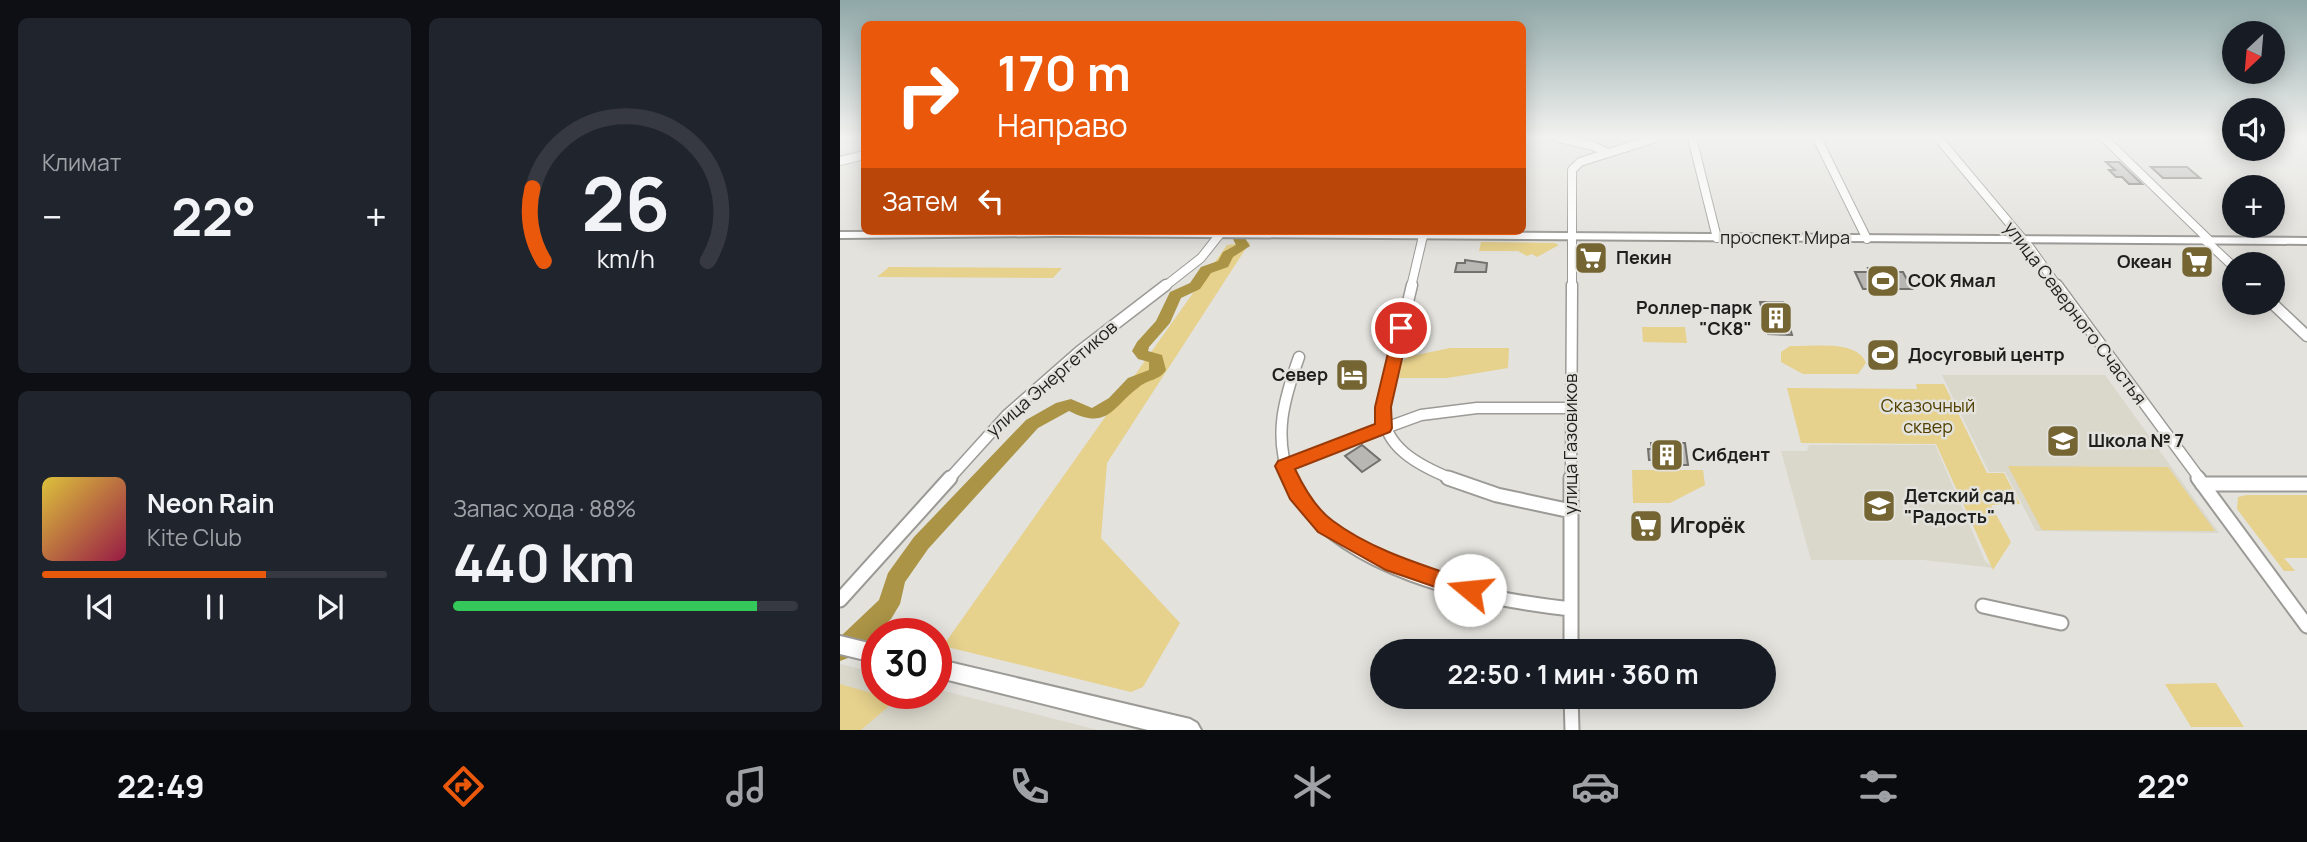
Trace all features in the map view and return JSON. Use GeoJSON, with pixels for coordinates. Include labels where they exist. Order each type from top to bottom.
{"type":"FeatureCollection","features":[{"type":"Feature","properties":{"kind":"main road"},"geometry":{"type":"LineString","coordinates":[[840,236],[875,235]]}},
{"type":"Feature","properties":{"kind":"main road","name":"проспект Мира"},"geometry":{"type":"LineString","coordinates":[[1343,235],[2307,241]]}},
{"type":"Feature","properties":{"kind":"main road"},"geometry":{"type":"LineString","coordinates":[[840,645],[861,650]]}},
{"type":"Feature","properties":{"kind":"main road"},"geometry":{"type":"LineString","coordinates":[[952,672],[1190,730]]}},
{"type":"Feature","properties":{"kind":"street","name":"улица Газовиков"},"geometry":{"type":"LineString","coordinates":[[1572,639],[1573,172]]}},
{"type":"Feature","properties":{"kind":"street"},"geometry":{"type":"LineString","coordinates":[[1701,172],[1717,237]]}},
{"type":"Feature","properties":{"kind":"street"},"geometry":{"type":"LineString","coordinates":[[1834,172],[1867,239]]}},
{"type":"Feature","properties":{"kind":"street","name":"улица Северного Счастья"},"geometry":{"type":"LineString","coordinates":[[1966,172],[2022,239],[2307,626]]}},
{"type":"Feature","properties":{"kind":"street"},"geometry":{"type":"LineString","coordinates":[[2138,172],[2222,255]]}},
{"type":"Feature","properties":{"kind":"street","name":"улица Энергетиков"},"geometry":{"type":"LineString","coordinates":[[840,600],[1006,416],[1080,351],[1201,258],[1222,235]]}},
{"type":"Feature","properties":{"kind":"street"},"geometry":{"type":"LineString","coordinates":[[1423,236],[1383,407],[1384,428],[1402,451],[1434,472],[1504,496],[1571,511]]}},
{"type":"Feature","properties":{"kind":"street"},"geometry":{"type":"LineString","coordinates":[[2285,315],[2307,336]]}},
{"type":"Feature","properties":{"kind":"street"},"geometry":{"type":"LineString","coordinates":[[1299,357],[1281,416],[1280,447],[1284,466],[1297,494],[1308,510],[1325,526],[1357,546],[1424,576],[1487,595],[1571,610]]}},
{"type":"Feature","properties":{"kind":"street"},"geometry":{"type":"LineString","coordinates":[[1284,466],[1421,415],[1463,408],[1571,408]]}},
{"type":"Feature","properties":{"kind":"street"},"geometry":{"type":"LineString","coordinates":[[2202,484],[2307,484]]}},
{"type":"Feature","properties":{"kind":"street"},"geometry":{"type":"LineString","coordinates":[[1983,606],[2061,623]]}},
{"type":"Feature","properties":{"kind":"street"},"geometry":{"type":"LineString","coordinates":[[1572,709],[1572,730]]}},
{"type":"Feature","properties":{"kind":"shaded area","name":"Школа № 7"},"geometry":{"type":"Polygon","coordinates":[[[1942,375],[2105,375],[2219,533],[2036,531],[2005,472],[1989,472],[1942,375]]]}},
{"type":"Feature","properties":{"kind":"shaded area","name":"Детский сад \"Радость\""},"geometry":{"type":"Polygon","coordinates":[[[1809,445],[1935,445],[1985,561],[1994,568],[1924,560],[1811,560],[1781,451],[1807,451],[1809,445]]]}},
{"type":"Feature","properties":{"kind":"shaded area"},"geometry":{"type":"Polygon","coordinates":[[[840,664],[861,669],[861,709],[952,709],[952,693],[1098,730],[840,730],[840,664]]]}},
{"type":"Feature","properties":{"kind":"green space"},"geometry":{"type":"Polygon","coordinates":[[[1250,242],[1107,463],[1101,538],[1180,623],[1143,687],[1131,692],[952,648],[952,633],[1227,245],[1250,242]]]}},
{"type":"Feature","properties":{"kind":"green space"},"geometry":{"type":"Polygon","coordinates":[[[1481,242],[1559,245],[1537,257],[1518,251],[1479,251],[1481,242]]]}},
{"type":"Feature","properties":{"kind":"green space"},"geometry":{"type":"Polygon","coordinates":[[[889,267],[1062,268],[1053,278],[877,277],[889,267]]]}},
{"type":"Feature","properties":{"kind":"green space"},"geometry":{"type":"Polygon","coordinates":[[[1642,327],[1685,327],[1687,343],[1643,342],[1642,327]]]}},
{"type":"Feature","properties":{"kind":"green space"},"geometry":{"type":"Polygon","coordinates":[[[1790,346],[1844,347],[1861,355],[1866,363],[1858,374],[1803,374],[1781,362],[1781,352],[1790,346]]]}},
{"type":"Feature","properties":{"kind":"green space"},"geometry":{"type":"Polygon","coordinates":[[[1450,348],[1509,348],[1508,368],[1447,378],[1399,378],[1402,362],[1407,357],[1450,348]]]}},
{"type":"Feature","properties":{"kind":"green space","name":"Сказочный сквер"},"geometry":{"type":"Polygon","coordinates":[[[1916,384],[1944,384],[1987,473],[2004,473],[2020,504],[1991,505],[2011,542],[1993,570],[1936,444],[1801,443],[1787,388],[1917,389],[1916,384]]]}},
{"type":"Feature","properties":{"kind":"green space"},"geometry":{"type":"Polygon","coordinates":[[[2008,466],[2168,467],[2215,531],[2042,530],[2008,466]]]}},
{"type":"Feature","properties":{"kind":"green space"},"geometry":{"type":"Polygon","coordinates":[[[1632,470],[1703,470],[1705,485],[1670,503],[1633,503],[1632,470]]]}},
{"type":"Feature","properties":{"kind":"green space"},"geometry":{"type":"Polygon","coordinates":[[[2307,495],[2307,558],[2284,558],[2295,571],[2284,571],[2237,509],[2238,497],[2307,495]]]}},
{"type":"Feature","properties":{"kind":"green space"},"geometry":{"type":"Polygon","coordinates":[[[2216,683],[2244,727],[2191,727],[2165,684],[2216,683]]]}},
{"type":"Feature","properties":{"kind":"green space"},"geometry":{"type":"Polygon","coordinates":[[[840,684],[861,690],[861,709],[886,709],[861,730],[840,730],[840,684]]]}},
{"type":"Feature","properties":{"kind":"building"},"geometry":{"type":"Polygon","coordinates":[[[2111,172],[2130,172],[2142,184],[2129,184],[2122,177],[2116,177],[2111,172]]]}},
{"type":"Feature","properties":{"kind":"building"},"geometry":{"type":"Polygon","coordinates":[[[2157,172],[2193,172],[2200,178],[2163,178],[2157,172]]]}},
{"type":"Feature","properties":{"kind":"building"},"geometry":{"type":"Polygon","coordinates":[[[1465,260],[1487,263],[1486,272],[1455,272],[1457,263],[1465,263],[1465,260]]]}},
{"type":"Feature","properties":{"kind":"building","name":"СОК Ямал"},"geometry":{"type":"Polygon","coordinates":[[[1868,268],[1878,268],[1880,272],[1903,272],[1912,289],[1863,289],[1855,272],[1870,272],[1868,268]]]}},
{"type":"Feature","properties":{"kind":"building","name":"Роллер-парк \"СК8\""},"geometry":{"type":"Polygon","coordinates":[[[1760,302],[1783,302],[1792,335],[1768,334],[1760,302]]]}},
{"type":"Feature","properties":{"kind":"building","name":"Север"},"geometry":{"type":"Polygon","coordinates":[[[1363,368],[1361,381],[1341,381],[1344,369],[1363,368]]]}},
{"type":"Feature","properties":{"kind":"building","name":"Сибдент"},"geometry":{"type":"Polygon","coordinates":[[[1651,443],[1685,443],[1688,465],[1653,465],[1653,460],[1649,460],[1648,449],[1652,449],[1651,443]]]}},
{"type":"Feature","properties":{"kind":"building"},"geometry":{"type":"Polygon","coordinates":[[[1362,445],[1380,460],[1362,472],[1345,456],[1362,445]]]}},
{"type":"Feature","properties":{"kind":"building","name":"Игорёк"},"geometry":{"type":"Polygon","coordinates":[[[1635,514],[1655,514],[1657,539],[1636,539],[1635,514]]]}},
{"type":"Feature","properties":{"kind":"waterway"},"geometry":{"type":"LineString","coordinates":[[840,651],[883,612],[889,604],[895,579],[921,543],[1032,424],[1062,407],[1071,405],[1089,414],[1096,413],[1115,402],[1134,382],[1155,374],[1158,370],[1156,359],[1143,355],[1140,351],[1142,345],[1163,323],[1175,295],[1195,286],[1206,270],[1223,264],[1228,255],[1243,246],[1238,237],[1240,235]]}},
{"type":"Feature","properties":{"kind":"place","name":"Пекин"},"geometry":{"type":"Point","coordinates":[1591,258]}},
{"type":"Feature","properties":{"kind":"place","name":"Океан"},"geometry":{"type":"Point","coordinates":[2197,262]}},
{"type":"Feature","properties":{"kind":"place","name":"СОК Ямал"},"geometry":{"type":"Point","coordinates":[1883,281]}},
{"type":"Feature","properties":{"kind":"place","name":"Роллер-парк \"СК8\""},"geometry":{"type":"Point","coordinates":[1776,318]}},
{"type":"Feature","properties":{"kind":"place","name":"Досуговый центр"},"geometry":{"type":"Point","coordinates":[1883,355]}},
{"type":"Feature","properties":{"kind":"place","name":"Север"},"geometry":{"type":"Point","coordinates":[1352,375]}},
{"type":"Feature","properties":{"kind":"place","name":"Школа № 7"},"geometry":{"type":"Point","coordinates":[2063,441]}},
{"type":"Feature","properties":{"kind":"place","name":"Сибдент"},"geometry":{"type":"Point","coordinates":[1667,455]}},
{"type":"Feature","properties":{"kind":"place","name":"Детский сад \"Радость\""},"geometry":{"type":"Point","coordinates":[1879,506]}},
{"type":"Feature","properties":{"kind":"place","name":"Игорёк"},"geometry":{"type":"Point","coordinates":[1646,526]}},
{"type":"Feature","properties":{"kind":"route"},"geometry":{"type":"LineString","coordinates":[[1401,328],[1383,407],[1384,428],[1284,466],[1297,494],[1308,510],[1325,526],[1394,564],[1470,590]]}}]}
